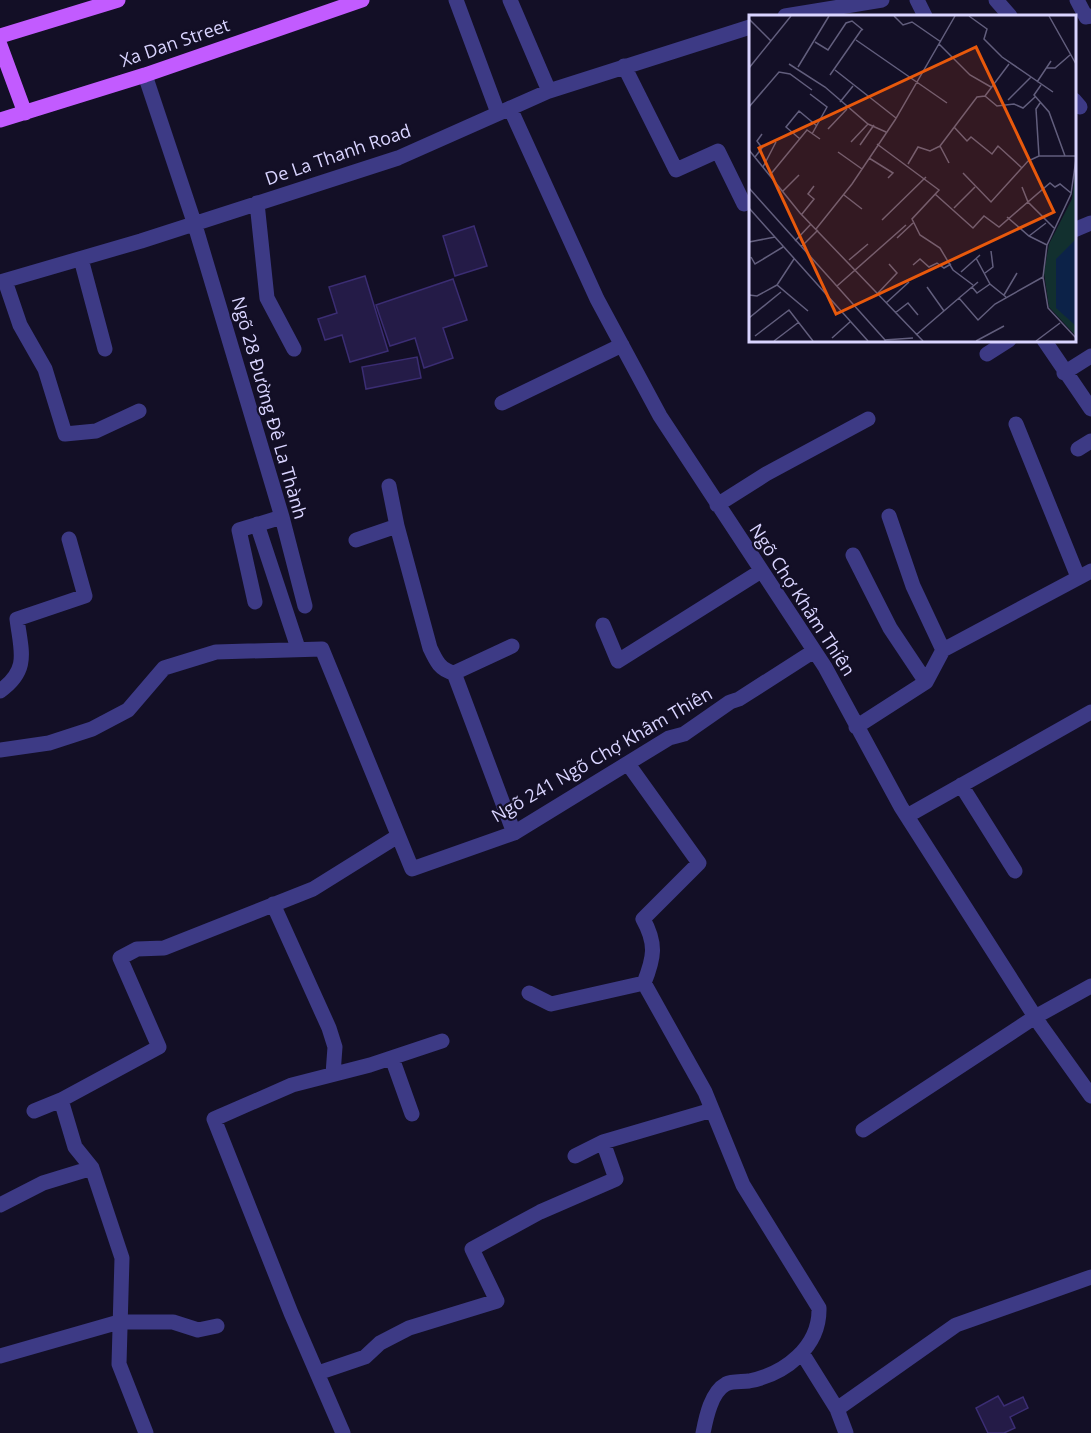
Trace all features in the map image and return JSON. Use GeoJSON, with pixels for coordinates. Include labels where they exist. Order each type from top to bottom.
{"type":"FeatureCollection","features":[{"type":"Feature","properties":{"kind":"main road"},"geometry":{"type":"LineString","coordinates":[[0,36],[118,0]]}},
{"type":"Feature","properties":{"kind":"main road","name":"Xa Dan Street"},"geometry":{"type":"LineString","coordinates":[[0,120],[145,75],[362,0]]}},
{"type":"Feature","properties":{"kind":"main road"},"geometry":{"type":"LineString","coordinates":[[0,45],[25,113]]}},
{"type":"Feature","properties":{"kind":"street","name":"Ngõ Chợ Khâm Thiên"},"geometry":{"type":"LineString","coordinates":[[456,0],[504,110],[597,298],[660,416],[814,651],[907,816],[1035,1017],[1091,1096]]}},
{"type":"Feature","properties":{"kind":"street"},"geometry":{"type":"LineString","coordinates":[[510,0],[549,92]]}},
{"type":"Feature","properties":{"kind":"street"},"geometry":{"type":"LineString","coordinates":[[800,15],[882,0]]}},
{"type":"Feature","properties":{"kind":"street"},"geometry":{"type":"LineString","coordinates":[[917,0],[925,15]]}},
{"type":"Feature","properties":{"kind":"street"},"geometry":{"type":"LineString","coordinates":[[996,0],[1009,15]]}},
{"type":"Feature","properties":{"kind":"street"},"geometry":{"type":"LineString","coordinates":[[1077,0],[1086,17],[1091,16]]}},
{"type":"Feature","properties":{"kind":"street","name":"De La Thanh Road"},"geometry":{"type":"LineString","coordinates":[[2,282],[398,158],[549,92],[749,27]]}},
{"type":"Feature","properties":{"kind":"street"},"geometry":{"type":"LineString","coordinates":[[624,66],[676,170],[718,151],[744,204]]}},
{"type":"Feature","properties":{"kind":"street","name":"Ngõ 28 Đường Đê La Thành"},"geometry":{"type":"LineString","coordinates":[[145,75],[194,222],[282,517],[305,606]]}},
{"type":"Feature","properties":{"kind":"street"},"geometry":{"type":"LineString","coordinates":[[257,203],[267,298],[294,348]]}},
{"type":"Feature","properties":{"kind":"street"},"geometry":{"type":"LineString","coordinates":[[1076,229],[1091,223]]}},
{"type":"Feature","properties":{"kind":"street"},"geometry":{"type":"LineString","coordinates":[[81,259],[105,349]]}},
{"type":"Feature","properties":{"kind":"street"},"geometry":{"type":"LineString","coordinates":[[2,282],[20,325],[45,369],[65,434],[96,431],[139,411]]}},
{"type":"Feature","properties":{"kind":"street"},"geometry":{"type":"LineString","coordinates":[[987,354],[1006,342]]}},
{"type":"Feature","properties":{"kind":"street"},"geometry":{"type":"LineString","coordinates":[[1045,342],[1064,373],[1091,409]]}},
{"type":"Feature","properties":{"kind":"street"},"geometry":{"type":"LineString","coordinates":[[502,403],[622,345]]}},
{"type":"Feature","properties":{"kind":"street"},"geometry":{"type":"LineString","coordinates":[[1064,373],[1091,356]]}},
{"type":"Feature","properties":{"kind":"street"},"geometry":{"type":"LineString","coordinates":[[717,505],[766,474],[868,419]]}},
{"type":"Feature","properties":{"kind":"street"},"geometry":{"type":"LineString","coordinates":[[856,727],[926,682],[943,650],[1085,574],[1016,424]]}},
{"type":"Feature","properties":{"kind":"street"},"geometry":{"type":"LineString","coordinates":[[389,486],[397,526],[430,648],[439,665],[444,671],[454,673],[512,646]]}},
{"type":"Feature","properties":{"kind":"street"},"geometry":{"type":"LineString","coordinates":[[889,516],[914,586],[943,650]]}},
{"type":"Feature","properties":{"kind":"street"},"geometry":{"type":"LineString","coordinates":[[255,602],[239,530],[282,517]]}},
{"type":"Feature","properties":{"kind":"street"},"geometry":{"type":"LineString","coordinates":[[257,524],[298,648]]}},
{"type":"Feature","properties":{"kind":"street"},"geometry":{"type":"LineString","coordinates":[[356,540],[397,526]]}},
{"type":"Feature","properties":{"kind":"street"},"geometry":{"type":"LineString","coordinates":[[0,691],[21,670],[17,619],[86,596],[69,539]]}},
{"type":"Feature","properties":{"kind":"street"},"geometry":{"type":"LineString","coordinates":[[853,555],[890,628],[926,682]]}},
{"type":"Feature","properties":{"kind":"street"},"geometry":{"type":"LineString","coordinates":[[603,625],[618,661],[761,571]]}},
{"type":"Feature","properties":{"kind":"street","name":"Ngõ 241 Ngõ Chợ Khâm Thiên"},"geometry":{"type":"LineString","coordinates":[[0,750],[49,743],[92,729],[128,710],[164,668],[216,652],[322,649],[412,869],[514,833],[669,738],[684,734],[730,702],[739,699],[814,651]]}},
{"type":"Feature","properties":{"kind":"street"},"geometry":{"type":"LineString","coordinates":[[454,673],[514,833]]}},
{"type":"Feature","properties":{"kind":"street"},"geometry":{"type":"LineString","coordinates":[[907,816],[1091,712]]}},
{"type":"Feature","properties":{"kind":"street"},"geometry":{"type":"LineString","coordinates":[[628,764],[699,863],[643,919],[650,931],[654,958],[644,983],[712,1110],[743,1185],[819,1308],[816,1332],[802,1353],[776,1373],[749,1381],[726,1384],[715,1395],[703,1433]]}},
{"type":"Feature","properties":{"kind":"street"},"geometry":{"type":"LineString","coordinates":[[961,785],[1015,871]]}},
{"type":"Feature","properties":{"kind":"street"},"geometry":{"type":"LineString","coordinates":[[34,1111],[61,1100],[159,1047],[120,957],[137,949],[164,948],[313,889],[399,836]]}},
{"type":"Feature","properties":{"kind":"street"},"geometry":{"type":"LineString","coordinates":[[273,904],[329,1028],[335,1047],[333,1074]]}},
{"type":"Feature","properties":{"kind":"street"},"geometry":{"type":"LineString","coordinates":[[529,993],[551,1004],[644,983]]}},
{"type":"Feature","properties":{"kind":"street"},"geometry":{"type":"LineString","coordinates":[[863,1130],[1035,1017],[1091,986]]}},
{"type":"Feature","properties":{"kind":"street"},"geometry":{"type":"LineString","coordinates":[[343,1433],[291,1313],[214,1119],[292,1085],[392,1058],[442,1041]]}},
{"type":"Feature","properties":{"kind":"street"},"geometry":{"type":"LineString","coordinates":[[392,1058],[412,1114]]}},
{"type":"Feature","properties":{"kind":"street"},"geometry":{"type":"LineString","coordinates":[[61,1100],[75,1147],[92,1168],[122,1258],[119,1364],[146,1433]]}},
{"type":"Feature","properties":{"kind":"street"},"geometry":{"type":"LineString","coordinates":[[575,1156],[603,1142],[712,1110]]}},
{"type":"Feature","properties":{"kind":"street"},"geometry":{"type":"LineString","coordinates":[[318,1373],[365,1357],[380,1343],[409,1328],[497,1301],[472,1249],[540,1212],[616,1179],[603,1142]]}},
{"type":"Feature","properties":{"kind":"street"},"geometry":{"type":"LineString","coordinates":[[0,1205],[43,1183],[92,1168]]}},
{"type":"Feature","properties":{"kind":"street"},"geometry":{"type":"LineString","coordinates":[[837,1409],[956,1325],[1091,1277]]}},
{"type":"Feature","properties":{"kind":"street"},"geometry":{"type":"LineString","coordinates":[[0,1356],[119,1322],[173,1322],[198,1330],[217,1326]]}},
{"type":"Feature","properties":{"kind":"street"},"geometry":{"type":"LineString","coordinates":[[802,1353],[837,1409],[846,1433]]}},
{"type":"Feature","properties":{"kind":"building"},"geometry":{"type":"Polygon","coordinates":[[[474,226],[487,266],[455,276],[443,236],[474,226]]]}},
{"type":"Feature","properties":{"kind":"building"},"geometry":{"type":"Polygon","coordinates":[[[365,276],[388,351],[350,362],[342,335],[325,340],[318,319],[337,313],[329,287],[365,276]]]}},
{"type":"Feature","properties":{"kind":"building"},"geometry":{"type":"Polygon","coordinates":[[[453,279],[467,320],[443,328],[453,358],[424,368],[415,338],[390,346],[376,305],[453,279]]]}},
{"type":"Feature","properties":{"kind":"building"},"geometry":{"type":"Polygon","coordinates":[[[417,357],[421,378],[366,389],[362,367],[417,357]]]}},
{"type":"Feature","properties":{"kind":"building"},"geometry":{"type":"Polygon","coordinates":[[[998,1396],[1004,1406],[1023,1397],[1028,1408],[1010,1417],[1015,1428],[1004,1433],[988,1433],[976,1408],[998,1396]]]}}]}
